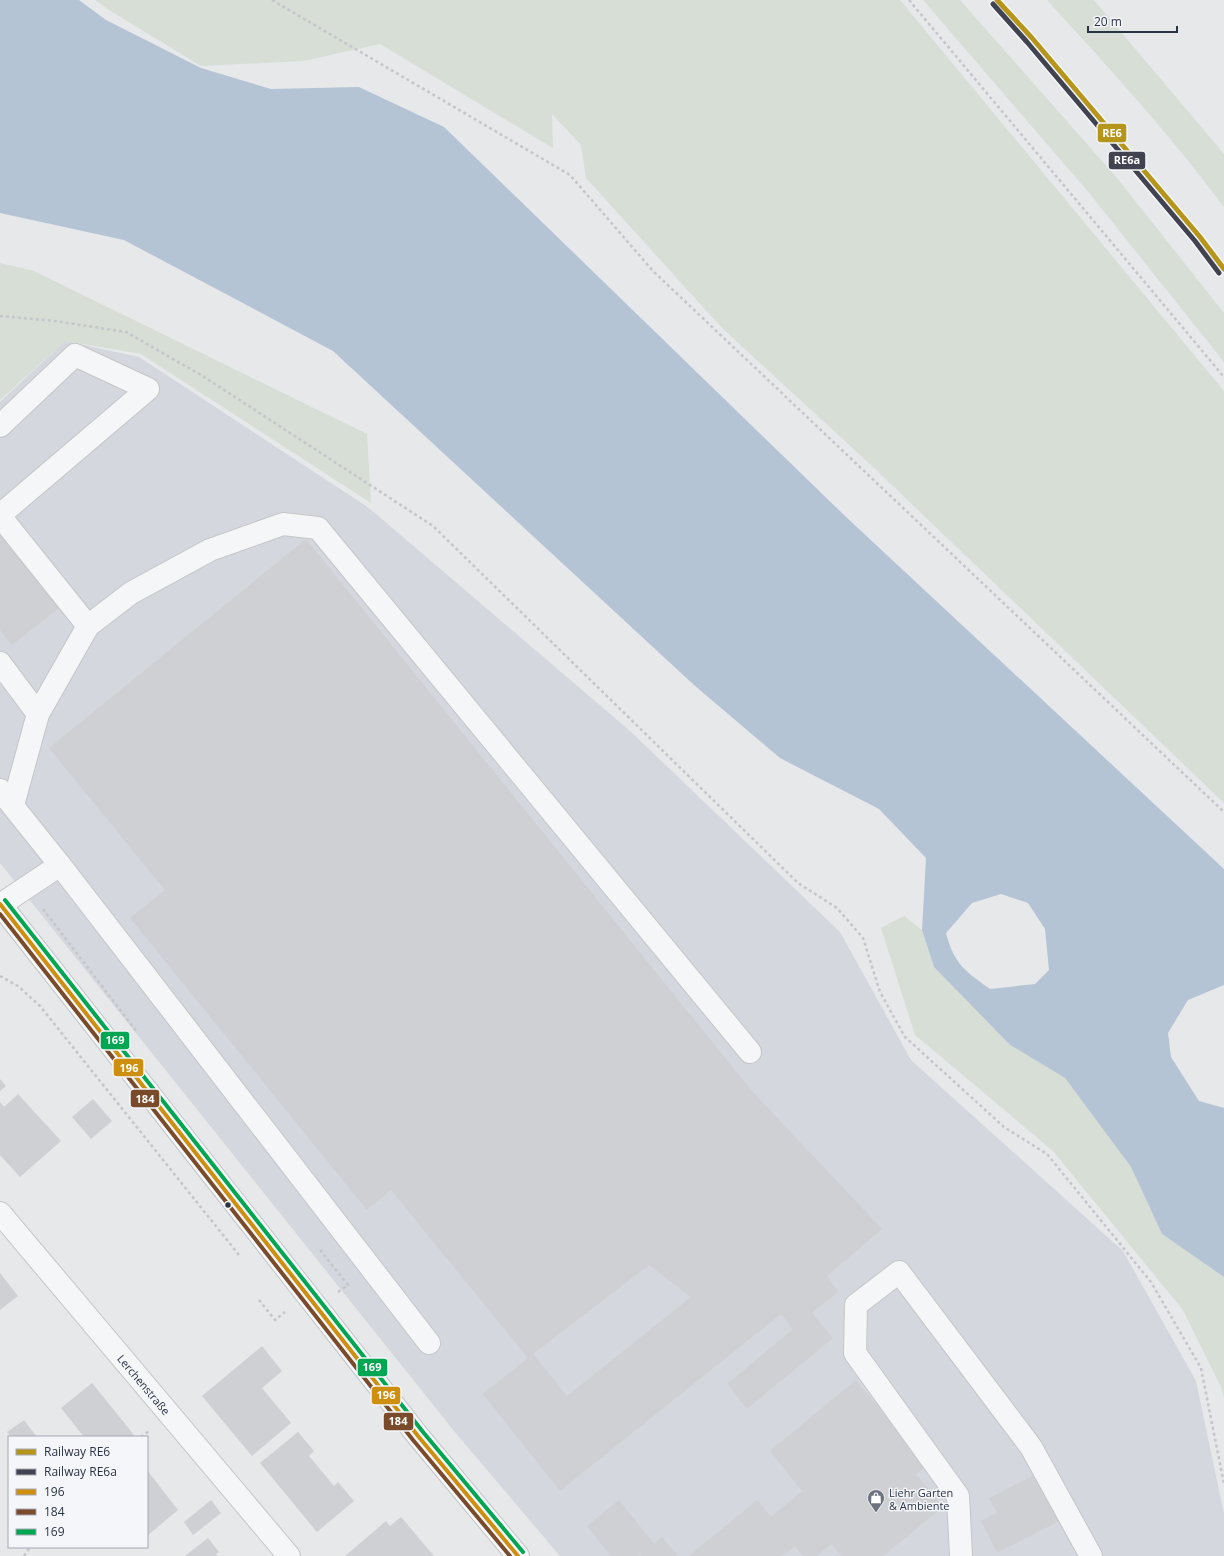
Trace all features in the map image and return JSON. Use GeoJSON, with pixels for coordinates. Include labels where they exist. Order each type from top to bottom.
{"type":"FeatureCollection","features":[{"type":"Feature","properties":{"kind":"main road"},"geometry":{"type":"LineString","coordinates":[[0,904],[413,1430],[518,1556]]}},
{"type":"Feature","properties":{"kind":"street"},"geometry":{"type":"LineString","coordinates":[[0,426],[75,355],[148,389],[0,516],[88,626]]}},
{"type":"Feature","properties":{"kind":"street"},"geometry":{"type":"LineString","coordinates":[[430,1343],[60,865],[6,798],[38,714],[88,626],[131,593],[210,550],[283,524],[318,528],[750,1052]]}},
{"type":"Feature","properties":{"kind":"street"},"geometry":{"type":"LineString","coordinates":[[0,663],[38,714]]}},
{"type":"Feature","properties":{"kind":"street"},"geometry":{"type":"LineString","coordinates":[[0,904],[60,865]]}},
{"type":"Feature","properties":{"kind":"street","name":"Lerchenstraße"},"geometry":{"type":"LineString","coordinates":[[0,1213],[289,1556]]}},
{"type":"Feature","properties":{"kind":"street"},"geometry":{"type":"LineString","coordinates":[[961,1556],[958,1496],[855,1353],[856,1305],[899,1272],[1031,1447],[1091,1556]]}},
{"type":"Feature","properties":{"kind":"path"},"geometry":{"type":"LineString","coordinates":[[272,0],[570,175],[652,271],[1224,812]]}},
{"type":"Feature","properties":{"kind":"path"},"geometry":{"type":"LineString","coordinates":[[909,0],[1224,377]]}},
{"type":"Feature","properties":{"kind":"path"},"geometry":{"type":"LineString","coordinates":[[0,316],[55,321],[126,332],[201,375],[433,526],[798,883],[837,908],[863,938],[880,992],[905,1037],[1004,1127],[1047,1154],[1151,1282],[1200,1368],[1224,1484]]}},
{"type":"Feature","properties":{"kind":"path"},"geometry":{"type":"LineString","coordinates":[[320,1250],[348,1285],[338,1292]]}},
{"type":"Feature","properties":{"kind":"path"},"geometry":{"type":"LineString","coordinates":[[259,1300],[275,1320],[285,1312]]}},
{"type":"Feature","properties":{"kind":"shaded area"},"geometry":{"type":"Polygon","coordinates":[[[95,0],[900,0],[1224,391],[1224,803],[872,466],[722,328],[586,178],[581,145],[552,114],[553,148],[380,44],[303,61],[201,66],[95,0]]]}},
{"type":"Feature","properties":{"kind":"shaded area"},"geometry":{"type":"Polygon","coordinates":[[[923,0],[960,0],[1117,178],[1224,313],[1224,362],[1090,194],[923,0]]]}},
{"type":"Feature","properties":{"kind":"shaded area"},"geometry":{"type":"Polygon","coordinates":[[[1047,0],[1094,0],[1224,154],[1224,207],[1160,127],[1047,0]]]}},
{"type":"Feature","properties":{"kind":"shaded area"},"geometry":{"type":"Polygon","coordinates":[[[0,263],[34,271],[367,434],[371,503],[141,354],[65,341],[0,400],[0,263]]]}},
{"type":"Feature","properties":{"kind":"shaded area"},"geometry":{"type":"Polygon","coordinates":[[[65,341],[139,357],[369,508],[629,730],[840,932],[911,1060],[1123,1251],[1196,1381],[1224,1514],[1224,1556],[560,1556],[454,1431],[0,863],[0,402],[65,341]]]}},
{"type":"Feature","properties":{"kind":"shaded area"},"geometry":{"type":"Polygon","coordinates":[[[904,916],[922,930],[934,967],[1010,1045],[1065,1078],[1131,1167],[1162,1234],[1224,1277],[1224,1398],[1221,1387],[1183,1310],[1053,1151],[915,1035],[881,928],[904,916]]]}},
{"type":"Feature","properties":{"kind":"water"},"geometry":{"type":"Polygon","coordinates":[[[0,0],[79,0],[106,20],[201,68],[271,89],[359,87],[444,127],[845,516],[1224,869],[1224,985],[1188,1000],[1168,1033],[1171,1057],[1199,1101],[1224,1108],[1224,1277],[1162,1234],[1131,1167],[1065,1078],[1010,1045],[934,967],[922,930],[926,858],[879,809],[780,758],[694,685],[333,351],[124,240],[0,213],[0,0]],[[1001,894],[972,903],[946,933],[949,944],[957,960],[967,972],[990,989],[1035,984],[1049,970],[1045,929],[1028,903],[1001,894]]]}},
{"type":"Feature","properties":{"kind":"building"},"geometry":{"type":"Polygon","coordinates":[[[0,524],[64,604],[12,645],[0,630],[0,524]]]}},
{"type":"Feature","properties":{"kind":"building"},"geometry":{"type":"Polygon","coordinates":[[[306,539],[751,1090],[882,1229],[827,1276],[838,1292],[812,1313],[833,1338],[747,1409],[727,1384],[793,1329],[781,1314],[560,1491],[483,1394],[528,1358],[391,1190],[367,1210],[130,918],[165,890],[49,748],[306,539]],[[649,1265],[533,1354],[567,1396],[691,1297],[649,1265]]]}},
{"type":"Feature","properties":{"kind":"building"},"geometry":{"type":"Polygon","coordinates":[[[0,1079],[6,1086],[0,1091],[0,1079]]]}},
{"type":"Feature","properties":{"kind":"building"},"geometry":{"type":"Polygon","coordinates":[[[18,1094],[61,1141],[20,1177],[0,1155],[0,1102],[4,1107],[18,1094]]]}},
{"type":"Feature","properties":{"kind":"building"},"geometry":{"type":"Polygon","coordinates":[[[93,1099],[112,1121],[91,1139],[72,1117],[93,1099]]]}},
{"type":"Feature","properties":{"kind":"building"},"geometry":{"type":"Polygon","coordinates":[[[0,1273],[18,1296],[0,1310],[0,1273]]]}},
{"type":"Feature","properties":{"kind":"building"},"geometry":{"type":"Polygon","coordinates":[[[262,1346],[282,1371],[262,1388],[291,1423],[252,1456],[202,1396],[262,1346]]]}},
{"type":"Feature","properties":{"kind":"building"},"geometry":{"type":"Polygon","coordinates":[[[856,1380],[926,1466],[916,1474],[943,1507],[883,1556],[841,1556],[831,1544],[817,1556],[803,1556],[795,1546],[782,1556],[689,1556],[757,1500],[771,1517],[802,1491],[770,1451],[856,1380]]]}},
{"type":"Feature","properties":{"kind":"building"},"geometry":{"type":"Polygon","coordinates":[[[92,1383],[134,1436],[83,1436],[61,1408],[92,1383]]]}},
{"type":"Feature","properties":{"kind":"building"},"geometry":{"type":"Polygon","coordinates":[[[24,1420],[36,1436],[10,1436],[7,1432],[24,1420]]]}},
{"type":"Feature","properties":{"kind":"building"},"geometry":{"type":"Polygon","coordinates":[[[298,1432],[314,1451],[309,1456],[334,1486],[338,1482],[354,1501],[317,1532],[260,1463],[298,1432]]]}},
{"type":"Feature","properties":{"kind":"building"},"geometry":{"type":"Polygon","coordinates":[[[148,1471],[178,1510],[148,1535],[148,1471]]]}},
{"type":"Feature","properties":{"kind":"building"},"geometry":{"type":"Polygon","coordinates":[[[1036,1474],[1059,1521],[997,1553],[981,1521],[997,1513],[989,1498],[1036,1474]]]}},
{"type":"Feature","properties":{"kind":"building"},"geometry":{"type":"Polygon","coordinates":[[[211,1500],[221,1513],[193,1535],[184,1522],[211,1500]]]}},
{"type":"Feature","properties":{"kind":"building"},"geometry":{"type":"Polygon","coordinates":[[[619,1500],[654,1544],[662,1537],[678,1556],[611,1556],[587,1526],[619,1500]]]}},
{"type":"Feature","properties":{"kind":"building"},"geometry":{"type":"Polygon","coordinates":[[[401,1517],[434,1556],[345,1556],[386,1521],[390,1526],[401,1517]]]}},
{"type":"Feature","properties":{"kind":"building"},"geometry":{"type":"Polygon","coordinates":[[[208,1538],[219,1552],[216,1554],[218,1556],[185,1556],[208,1538]]]}},
{"type":"Feature","properties":{"kind":"rail line","name":"RE6"},"geometry":{"type":"LineString","coordinates":[[997,0],[1032,38],[1200,237],[1224,269]]}},
{"type":"Feature","properties":{"kind":"rail line","name":"RE6a"},"geometry":{"type":"LineString","coordinates":[[993,4],[1027,42],[1195,241],[1219,273]]}},
{"type":"Feature","properties":{"kind":"transit line","name":"169"},"geometry":{"type":"LineString","coordinates":[[5,900],[423,1432],[523,1552]]}},
{"type":"Feature","properties":{"kind":"transit line","name":"196"},"geometry":{"type":"LineString","coordinates":[[0,904],[418,1436],[518,1556]]}},
{"type":"Feature","properties":{"kind":"transit line","name":"184"},"geometry":{"type":"LineString","coordinates":[[0,914],[413,1440],[510,1556]]}},
{"type":"Feature","properties":{"kind":"place","name":"Liehr Garten & Ambiente"},"geometry":{"type":"Point","coordinates":[876,1513]}}]}
